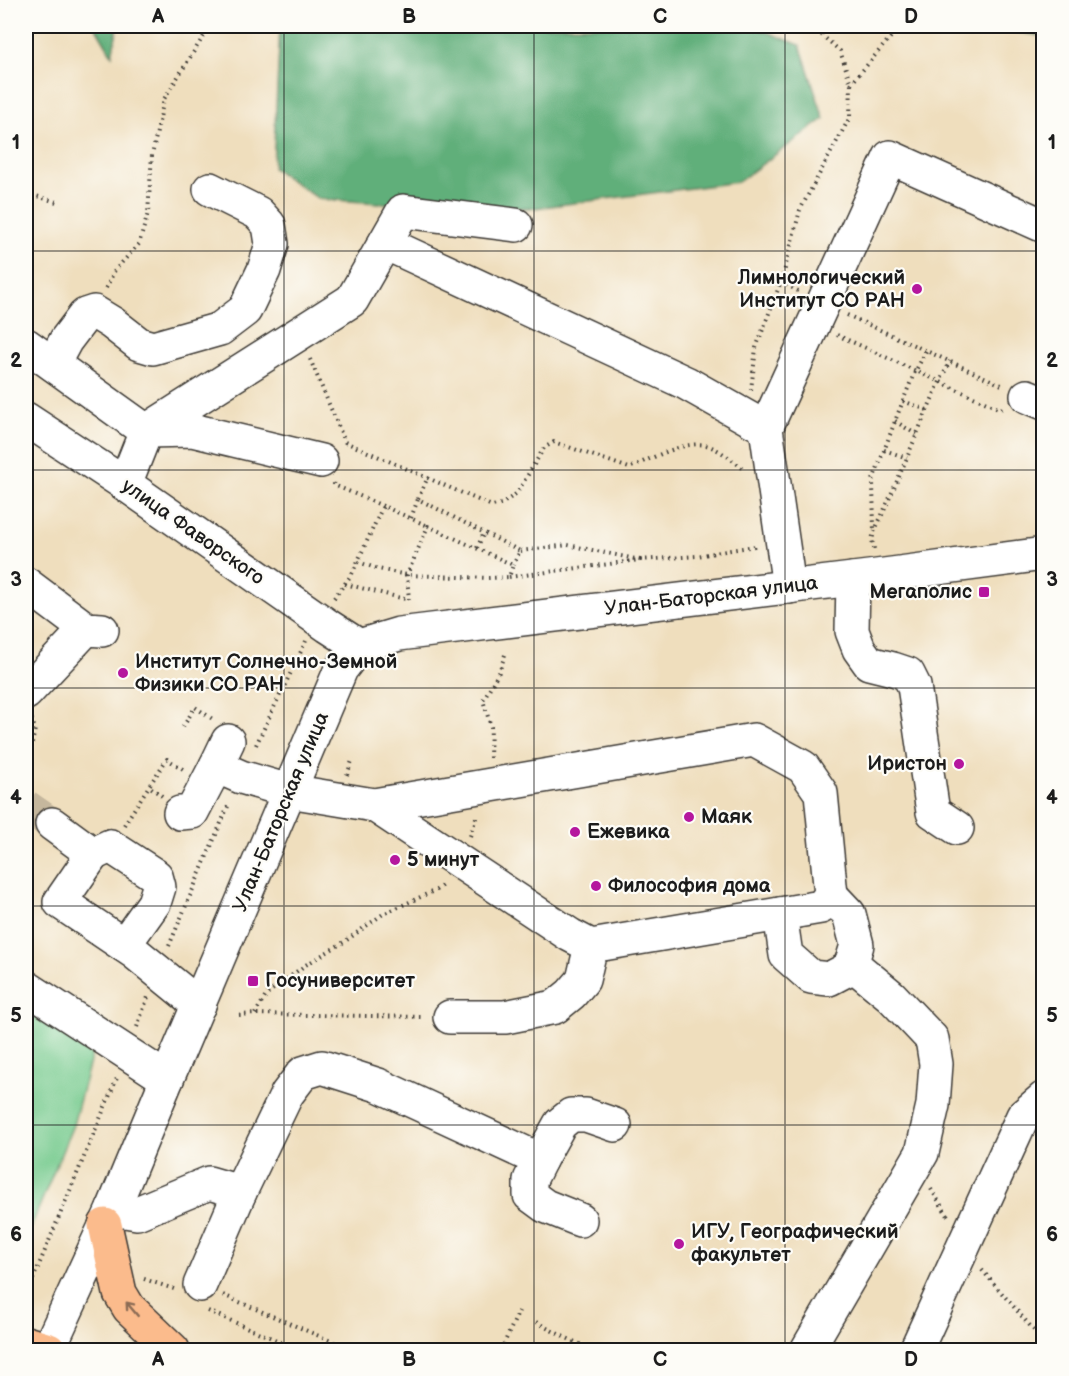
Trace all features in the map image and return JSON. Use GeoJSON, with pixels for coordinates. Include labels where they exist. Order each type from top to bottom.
{"type":"FeatureCollection","features":[{"type":"Feature","properties":{"kind":"main road"},"geometry":{"type":"LineString","coordinates":[[109,1217],[120,1293],[129,1308],[173,1350]]}},
{"type":"Feature","properties":{"kind":"main road"},"geometry":{"type":"LineString","coordinates":[[26,1343],[49,1350]]}},
{"type":"Feature","properties":{"kind":"street"},"geometry":{"type":"LineString","coordinates":[[789,586],[766,428],[890,157],[1044,226]]}},
{"type":"Feature","properties":{"kind":"street"},"geometry":{"type":"LineString","coordinates":[[53,364],[66,340],[85,315],[94,312],[112,322],[139,344],[153,348],[220,329],[245,310],[264,270],[272,244],[268,225],[258,213],[210,189]]}},
{"type":"Feature","properties":{"kind":"street"},"geometry":{"type":"LineString","coordinates":[[125,484],[146,431],[352,300],[403,211],[516,225]]}},
{"type":"Feature","properties":{"kind":"street"},"geometry":{"type":"LineString","coordinates":[[385,243],[686,383],[766,428]]}},
{"type":"Feature","properties":{"kind":"street"},"geometry":{"type":"LineString","coordinates":[[26,345],[146,431],[192,430],[321,461]]}},
{"type":"Feature","properties":{"kind":"street","name":"улица Фаворского"},"geometry":{"type":"LineString","coordinates":[[31,433],[125,484],[359,646]]}},
{"type":"Feature","properties":{"kind":"street","name":"Улан-Баторская улица"},"geometry":{"type":"LineString","coordinates":[[49,1350],[109,1217],[341,669],[359,646],[399,634],[1044,554]]}},
{"type":"Feature","properties":{"kind":"street"},"geometry":{"type":"LineString","coordinates":[[853,579],[852,631],[859,649],[869,663],[908,674],[914,686],[933,812],[957,828]]}},
{"type":"Feature","properties":{"kind":"street"},"geometry":{"type":"LineString","coordinates":[[26,584],[94,630],[27,701]]}},
{"type":"Feature","properties":{"kind":"street"},"geometry":{"type":"LineString","coordinates":[[173,806],[192,812],[222,753],[241,777],[289,791],[374,805],[754,740],[803,767],[821,793],[831,895],[849,914],[857,945],[850,968],[829,979],[811,977],[786,955],[780,914]]}},
{"type":"Feature","properties":{"kind":"street"},"geometry":{"type":"LineString","coordinates":[[374,805],[570,935],[591,946],[821,907],[831,895]]}},
{"type":"Feature","properties":{"kind":"street"},"geometry":{"type":"LineString","coordinates":[[52,824],[93,854]]}},
{"type":"Feature","properties":{"kind":"street"},"geometry":{"type":"LineString","coordinates":[[124,945],[154,903],[159,888],[156,876],[110,846],[93,854],[60,902],[124,945],[199,1005]]}},
{"type":"Feature","properties":{"kind":"street"},"geometry":{"type":"LineString","coordinates":[[450,1017],[505,1017],[555,1007],[583,980],[591,946]]}},
{"type":"Feature","properties":{"kind":"street"},"geometry":{"type":"LineString","coordinates":[[807,1350],[922,1153],[933,1105],[936,1064],[932,1039],[891,996],[851,963]]}},
{"type":"Feature","properties":{"kind":"street"},"geometry":{"type":"LineString","coordinates":[[26,987],[167,1079]]}},
{"type":"Feature","properties":{"kind":"street"},"geometry":{"type":"LineString","coordinates":[[197,1290],[240,1192],[287,1094],[303,1073],[322,1067],[378,1085],[540,1160]]}},
{"type":"Feature","properties":{"kind":"street"},"geometry":{"type":"LineString","coordinates":[[916,1350],[1023,1116],[1044,1098]]}},
{"type":"Feature","properties":{"kind":"street"},"geometry":{"type":"LineString","coordinates":[[580,1220],[545,1206],[530,1195],[530,1180],[560,1124],[571,1115],[586,1115],[615,1125]]}},
{"type":"Feature","properties":{"kind":"street"},"geometry":{"type":"LineString","coordinates":[[109,1217],[137,1213],[209,1183],[240,1192]]}},
{"type":"Feature","properties":{"kind":"path"},"geometry":{"type":"LineString","coordinates":[[94,312],[115,270],[139,243],[148,213],[152,155],[164,99],[210,26]]}},
{"type":"Feature","properties":{"kind":"path"},"geometry":{"type":"LineString","coordinates":[[802,26],[816,30]]}},
{"type":"Feature","properties":{"kind":"path"},"geometry":{"type":"LineString","coordinates":[[766,428],[750,398],[756,348],[783,276],[800,210],[850,117],[851,84],[840,51],[813,26]]}},
{"type":"Feature","properties":{"kind":"path"},"geometry":{"type":"LineString","coordinates":[[851,84],[900,26]]}},
{"type":"Feature","properties":{"kind":"path"},"geometry":{"type":"LineString","coordinates":[[26,193],[60,203]]}},
{"type":"Feature","properties":{"kind":"path"},"geometry":{"type":"LineString","coordinates":[[818,314],[926,351],[1035,399]]}},
{"type":"Feature","properties":{"kind":"path"},"geometry":{"type":"LineString","coordinates":[[818,314],[916,371],[1000,409],[1035,399]]}},
{"type":"Feature","properties":{"kind":"path"},"geometry":{"type":"LineString","coordinates":[[300,333],[345,442],[492,506],[502,504],[517,493],[544,448],[554,442],[629,468],[679,446],[706,444],[749,472]]}},
{"type":"Feature","properties":{"kind":"path"},"geometry":{"type":"LineString","coordinates":[[874,532],[873,480],[903,400],[926,351]]}},
{"type":"Feature","properties":{"kind":"path"},"geometry":{"type":"LineString","coordinates":[[872,540],[950,361]]}},
{"type":"Feature","properties":{"kind":"path"},"geometry":{"type":"LineString","coordinates":[[903,400],[927,410]]}},
{"type":"Feature","properties":{"kind":"path"},"geometry":{"type":"LineString","coordinates":[[895,421],[916,435]]}},
{"type":"Feature","properties":{"kind":"path"},"geometry":{"type":"LineString","coordinates":[[884,450],[907,458]]}},
{"type":"Feature","properties":{"kind":"path"},"geometry":{"type":"LineString","coordinates":[[321,461],[334,485],[513,565]]}},
{"type":"Feature","properties":{"kind":"path"},"geometry":{"type":"LineString","coordinates":[[411,518],[428,477]]}},
{"type":"Feature","properties":{"kind":"path"},"geometry":{"type":"LineString","coordinates":[[418,499],[520,551],[568,545],[640,560]]}},
{"type":"Feature","properties":{"kind":"path"},"geometry":{"type":"LineString","coordinates":[[333,600],[358,562],[383,507]]}},
{"type":"Feature","properties":{"kind":"path"},"geometry":{"type":"LineString","coordinates":[[345,584],[409,600],[407,575],[428,526]]}},
{"type":"Feature","properties":{"kind":"path"},"geometry":{"type":"LineString","coordinates":[[477,548],[484,533]]}},
{"type":"Feature","properties":{"kind":"path"},"geometry":{"type":"LineString","coordinates":[[358,562],[407,575],[509,577],[640,560],[697,556],[754,546],[760,540]]}},
{"type":"Feature","properties":{"kind":"path"},"geometry":{"type":"LineString","coordinates":[[509,577],[520,551]]}},
{"type":"Feature","properties":{"kind":"path"},"geometry":{"type":"LineString","coordinates":[[491,727],[483,700],[499,672],[506,652]]}},
{"type":"Feature","properties":{"kind":"path"},"geometry":{"type":"LineString","coordinates":[[26,773],[35,729],[27,701]]}},
{"type":"Feature","properties":{"kind":"path"},"geometry":{"type":"LineString","coordinates":[[183,727],[195,707],[215,721],[222,753]]}},
{"type":"Feature","properties":{"kind":"path"},"geometry":{"type":"LineString","coordinates":[[346,777],[353,758]]}},
{"type":"Feature","properties":{"kind":"path"},"geometry":{"type":"LineString","coordinates":[[132,812],[167,759],[183,769]]}},
{"type":"Feature","properties":{"kind":"path"},"geometry":{"type":"LineString","coordinates":[[149,786],[173,806]]}},
{"type":"Feature","properties":{"kind":"path"},"geometry":{"type":"LineString","coordinates":[[255,1014],[267,994],[304,966],[344,942],[383,914],[426,894]]}},
{"type":"Feature","properties":{"kind":"path"},"geometry":{"type":"LineString","coordinates":[[239,1015],[450,1017]]}},
{"type":"Feature","properties":{"kind":"path"},"geometry":{"type":"LineString","coordinates":[[922,1153],[924,1173],[930,1187],[947,1214],[963,1247],[1044,1342]]}},
{"type":"Feature","properties":{"kind":"path"},"geometry":{"type":"LineString","coordinates":[[138,1277],[197,1290],[352,1350]]}},
{"type":"Feature","properties":{"kind":"path"},"geometry":{"type":"LineString","coordinates":[[197,1290],[199,1307],[300,1350]]}},
{"type":"Feature","properties":{"kind":"path"},"geometry":{"type":"LineString","coordinates":[[501,1350],[519,1311]]}},
{"type":"Feature","properties":{"kind":"path"},"geometry":{"type":"LineString","coordinates":[[536,1322],[593,1350]]}},
{"type":"Feature","properties":{"kind":"green space"},"geometry":{"type":"Polygon","coordinates":[[[95,26],[118,26],[112,55],[95,26]]]}},
{"type":"Feature","properties":{"kind":"green space"},"geometry":{"type":"Polygon","coordinates":[[[280,26],[752,26],[800,45],[824,119],[738,182],[535,208],[454,208],[319,199],[273,168],[280,26]]]}},
{"type":"Feature","properties":{"kind":"green space"},"geometry":{"type":"Polygon","coordinates":[[[974,26],[1043,26],[1043,36],[974,26]]]}},
{"type":"Feature","properties":{"kind":"green space"},"geometry":{"type":"Polygon","coordinates":[[[26,1011],[92,1054],[73,1125],[26,1239],[26,1011]]]}},
{"type":"Feature","properties":{"kind":"tunnel"},"geometry":{"type":"LineString","coordinates":[[26,806],[52,824]]}},
{"type":"Feature","properties":{"kind":"place","name":"Лимнологический Институт СО РАН"},"geometry":{"type":"Point","coordinates":[917,289]}},
{"type":"Feature","properties":{"kind":"place","name":"Мегаполис"},"geometry":{"type":"Point","coordinates":[984,592]}},
{"type":"Feature","properties":{"kind":"place","name":"Институт Солнечно-Земной Физики СО РАН"},"geometry":{"type":"Point","coordinates":[123,673]}},
{"type":"Feature","properties":{"kind":"place","name":"Иристон"},"geometry":{"type":"Point","coordinates":[959,764]}},
{"type":"Feature","properties":{"kind":"place","name":"Маяк"},"geometry":{"type":"Point","coordinates":[689,817]}},
{"type":"Feature","properties":{"kind":"place","name":"Ежевика"},"geometry":{"type":"Point","coordinates":[575,832]}},
{"type":"Feature","properties":{"kind":"place","name":"5 минут"},"geometry":{"type":"Point","coordinates":[395,860]}},
{"type":"Feature","properties":{"kind":"place","name":"Философия дома"},"geometry":{"type":"Point","coordinates":[596,886]}},
{"type":"Feature","properties":{"kind":"place","name":"Госуниверситет"},"geometry":{"type":"Point","coordinates":[253,981]}},
{"type":"Feature","properties":{"kind":"place","name":"ИГУ, Географический факультет"},"geometry":{"type":"Point","coordinates":[679,1244]}}]}
